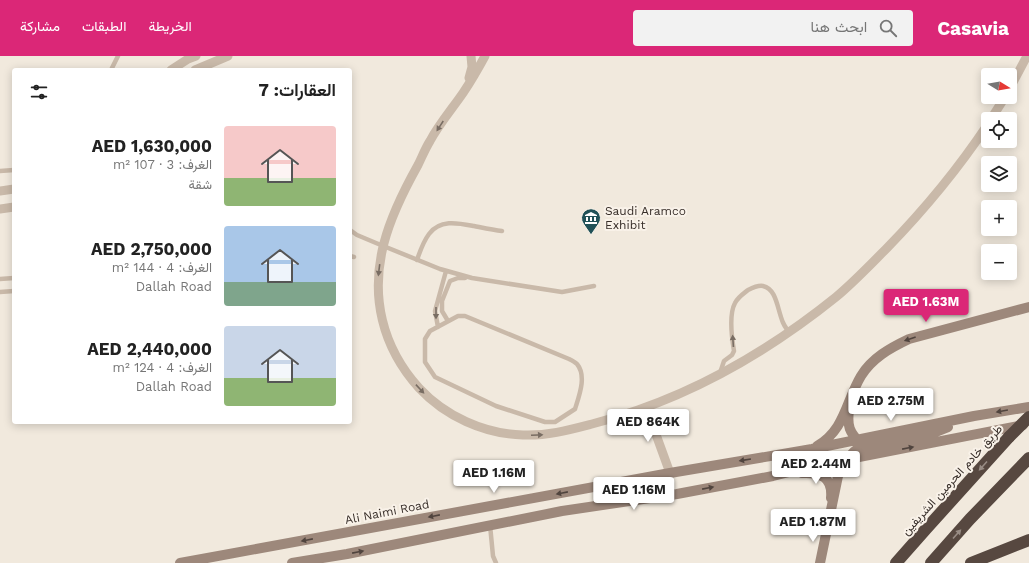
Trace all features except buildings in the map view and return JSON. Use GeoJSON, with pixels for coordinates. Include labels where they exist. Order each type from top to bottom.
{"type":"FeatureCollection","features":[{"type":"Feature","properties":{"kind":"highway","name":"طريق خادم الحرمين الشريفين"},"geometry":{"type":"LineString","coordinates":[[896,563],[1009,437],[1029,417]]}},
{"type":"Feature","properties":{"kind":"highway"},"geometry":{"type":"LineString","coordinates":[[931,563],[970,519],[1029,458]]}},
{"type":"Feature","properties":{"kind":"highway"},"geometry":{"type":"LineString","coordinates":[[970,563],[1029,540]]}},
{"type":"Feature","properties":{"kind":"main road"},"geometry":{"type":"LineString","coordinates":[[812,449],[827,440],[839,425],[861,375],[871,363],[883,353],[909,339],[1029,307]]}},
{"type":"Feature","properties":{"kind":"main road"},"geometry":{"type":"LineString","coordinates":[[855,387],[849,408],[848,427],[860,443],[874,451],[886,452]]}},
{"type":"Feature","properties":{"kind":"main road","name":"Ali Naimi Road"},"geometry":{"type":"LineString","coordinates":[[180,563],[670,473],[812,449],[860,443],[974,416],[1029,407]]}},
{"type":"Feature","properties":{"kind":"main road"},"geometry":{"type":"LineString","coordinates":[[292,563],[347,554],[562,511],[677,494],[774,476],[813,466],[1029,424]]}},
{"type":"Feature","properties":{"kind":"main road"},"geometry":{"type":"LineString","coordinates":[[820,563],[838,476],[846,460],[860,443]]}},
{"type":"Feature","properties":{"kind":"main road"},"geometry":{"type":"LineString","coordinates":[[774,476],[810,472],[820,474],[824,477],[829,482],[832,495],[828,527]]}},
{"type":"Feature","properties":{"kind":"main road"},"geometry":{"type":"LineString","coordinates":[[986,563],[1029,540]]}},
{"type":"Feature","properties":{"kind":"street"},"geometry":{"type":"LineString","coordinates":[[174,68],[196,56]]}},
{"type":"Feature","properties":{"kind":"street"},"geometry":{"type":"LineString","coordinates":[[200,68],[228,56]]}},
{"type":"Feature","properties":{"kind":"street"},"geometry":{"type":"LineString","coordinates":[[462,94],[472,67],[471,56]]}},
{"type":"Feature","properties":{"kind":"street"},"geometry":{"type":"LineString","coordinates":[[485,56],[472,79],[452,106],[430,141],[410,178],[393,215],[383,246],[377,281],[379,303],[387,338],[395,354],[412,380],[434,402],[456,417],[471,424],[504,433],[523,435],[559,433],[620,417],[671,397],[743,362],[790,332],[848,286],[868,267],[925,207],[965,157],[981,134]]}},
{"type":"Feature","properties":{"kind":"street"},"geometry":{"type":"LineString","coordinates":[[1017,75],[1027,56]]}},
{"type":"Feature","properties":{"kind":"street"},"geometry":{"type":"LineString","coordinates":[[0,191],[12,189]]}},
{"type":"Feature","properties":{"kind":"street"},"geometry":{"type":"LineString","coordinates":[[0,209],[12,207]]}},
{"type":"Feature","properties":{"kind":"street"},"geometry":{"type":"LineString","coordinates":[[646,407],[670,473]]}},
{"type":"Feature","properties":{"kind":"lane"},"geometry":{"type":"LineString","coordinates":[[113,68],[118,56]]}},
{"type":"Feature","properties":{"kind":"lane"},"geometry":{"type":"LineString","coordinates":[[0,171],[12,170]]}},
{"type":"Feature","properties":{"kind":"lane"},"geometry":{"type":"LineString","coordinates":[[417,260],[422,246],[429,234],[444,223],[460,223],[502,231]]}},
{"type":"Feature","properties":{"kind":"lane"},"geometry":{"type":"LineString","coordinates":[[352,231],[357,235],[417,260],[446,271],[472,278],[562,292],[594,286]]}},
{"type":"Feature","properties":{"kind":"lane"},"geometry":{"type":"LineString","coordinates":[[438,327],[435,311],[446,271]]}},
{"type":"Feature","properties":{"kind":"lane"},"geometry":{"type":"LineString","coordinates":[[0,279],[12,278]]}},
{"type":"Feature","properties":{"kind":"lane"},"geometry":{"type":"LineString","coordinates":[[448,321],[442,311],[442,301],[450,281],[458,278],[472,278]]}},
{"type":"Feature","properties":{"kind":"lane"},"geometry":{"type":"LineString","coordinates":[[720,374],[724,361],[732,355],[734,351],[732,312],[735,303],[738,298],[751,288],[760,286],[767,288],[776,300],[783,325],[790,332]]}},
{"type":"Feature","properties":{"kind":"lane"},"geometry":{"type":"LineString","coordinates":[[0,292],[12,291]]}},
{"type":"Feature","properties":{"kind":"lane"},"geometry":{"type":"LineString","coordinates":[[458,316],[466,316],[569,359],[577,364],[582,375],[581,387],[575,409],[555,422],[545,422],[496,406],[435,377],[425,362],[425,339],[430,331],[438,327],[458,316]]}},
{"type":"Feature","properties":{"kind":"lane"},"geometry":{"type":"LineString","coordinates":[[490,525],[493,556],[496,563]]}},
{"type":"Feature","properties":{"kind":"place","name":"Saudi Aramco Exhibit"},"geometry":{"type":"Point","coordinates":[591,235]}}]}
